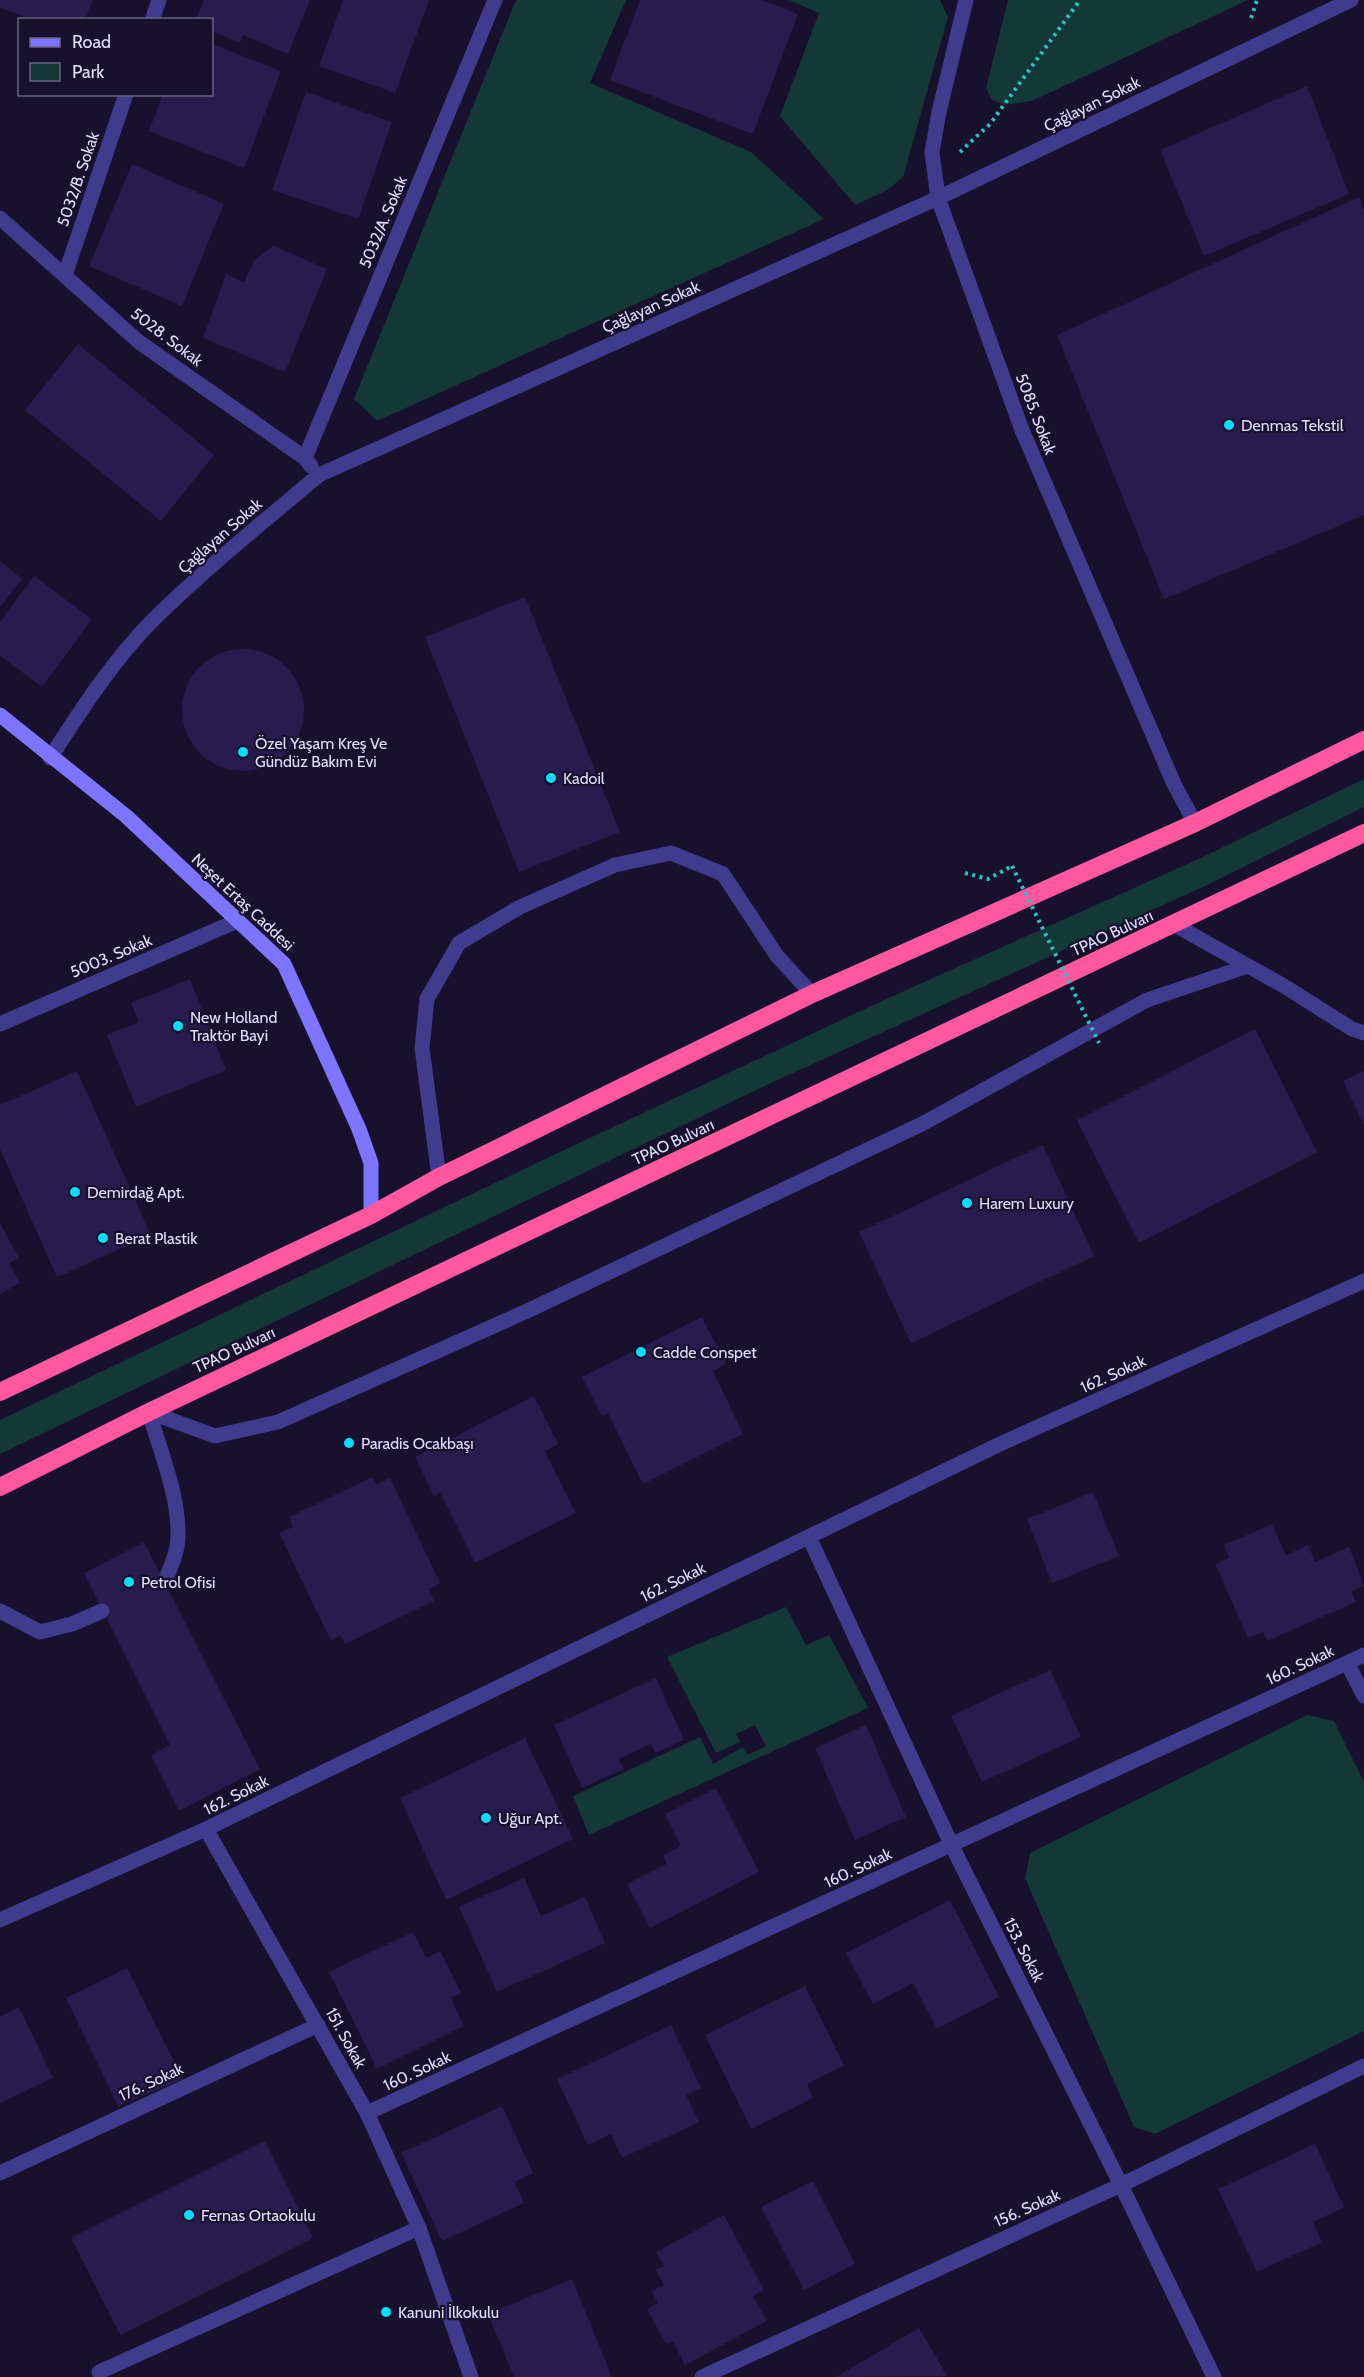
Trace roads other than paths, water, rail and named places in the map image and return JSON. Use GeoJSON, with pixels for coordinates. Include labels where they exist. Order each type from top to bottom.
{"type":"FeatureCollection","features":[{"type":"Feature","properties":{"kind":"highway"},"geometry":{"type":"LineString","coordinates":[[0,1392],[371,1215],[439,1177],[812,994],[1196,823],[1364,740]]}},
{"type":"Feature","properties":{"kind":"highway","name":"TPAO Bulvarı"},"geometry":{"type":"LineString","coordinates":[[0,1487],[149,1412],[1364,833]]}},
{"type":"Feature","properties":{"kind":"street"},"geometry":{"type":"LineString","coordinates":[[153,18],[159,0]]}},
{"type":"Feature","properties":{"kind":"street","name":"5032/A. Sokak"},"geometry":{"type":"LineString","coordinates":[[305,458],[495,0]]}},
{"type":"Feature","properties":{"kind":"street","name":"5085. Sokak"},"geometry":{"type":"LineString","coordinates":[[966,0],[939,112],[932,152],[938,198],[1026,440],[1169,773],[1196,823]]}},
{"type":"Feature","properties":{"kind":"street","name":"Çağlayan Sokak"},"geometry":{"type":"LineString","coordinates":[[50,758],[92,693],[153,621],[240,542],[319,475],[938,198],[1351,0]]}},
{"type":"Feature","properties":{"kind":"street","name":"5032/B. Sokak"},"geometry":{"type":"LineString","coordinates":[[64,275],[125,96]]}},
{"type":"Feature","properties":{"kind":"street","name":"5028. Sokak"},"geometry":{"type":"LineString","coordinates":[[0,218],[139,342],[305,458],[319,475]]}},
{"type":"Feature","properties":{"kind":"street","name":"Neşet Ertaş Caddesi"},"geometry":{"type":"LineString","coordinates":[[0,715],[50,758],[126,816],[284,964],[350,1108],[371,1163],[371,1215]]}},
{"type":"Feature","properties":{"kind":"street"},"geometry":{"type":"LineString","coordinates":[[439,1177],[422,1048],[427,999],[459,943],[520,907],[615,865],[671,853],[723,874],[777,956],[812,994]]}},
{"type":"Feature","properties":{"kind":"street","name":"5003. Sokak"},"geometry":{"type":"LineString","coordinates":[[0,1024],[237,921]]}},
{"type":"Feature","properties":{"kind":"street"},"geometry":{"type":"LineString","coordinates":[[1175,925],[1352,1029],[1364,1033]]}},
{"type":"Feature","properties":{"kind":"street"},"geometry":{"type":"LineString","coordinates":[[149,1412],[215,1436],[278,1422],[525,1312],[922,1124],[1147,1000],[1248,966]]}},
{"type":"Feature","properties":{"kind":"street","name":"162. Sokak"},"geometry":{"type":"LineString","coordinates":[[0,1920],[206,1829],[1000,1444],[1364,1281]]}},
{"type":"Feature","properties":{"kind":"street"},"geometry":{"type":"LineString","coordinates":[[149,1412],[177,1514],[178,1538],[175,1559],[165,1581]]}},
{"type":"Feature","properties":{"kind":"street","name":"153. Sokak"},"geometry":{"type":"LineString","coordinates":[[809,1537],[951,1846],[1121,2185],[1214,2377]]}},
{"type":"Feature","properties":{"kind":"street"},"geometry":{"type":"LineString","coordinates":[[0,1611],[40,1632],[72,1624],[102,1611]]}},
{"type":"Feature","properties":{"kind":"street","name":"160. Sokak"},"geometry":{"type":"LineString","coordinates":[[367,2113],[1364,1655]]}},
{"type":"Feature","properties":{"kind":"street"},"geometry":{"type":"LineString","coordinates":[[1347,1663],[1364,1696]]}},
{"type":"Feature","properties":{"kind":"street","name":"151. Sokak"},"geometry":{"type":"LineString","coordinates":[[206,1829],[367,2113],[419,2228],[471,2377]]}},
{"type":"Feature","properties":{"kind":"street","name":"176. Sokak"},"geometry":{"type":"LineString","coordinates":[[0,2173],[318,2025]]}},
{"type":"Feature","properties":{"kind":"street","name":"156. Sokak"},"geometry":{"type":"LineString","coordinates":[[702,2377],[1121,2185],[1364,2066]]}},
{"type":"Feature","properties":{"kind":"street"},"geometry":{"type":"LineString","coordinates":[[99,2372],[419,2228]]}},
{"type":"Feature","properties":{"kind":"place","name":"Denmas Tekstil"},"geometry":{"type":"Point","coordinates":[1229,425]}},
{"type":"Feature","properties":{"kind":"place","name":"Özel Yaşam Kreş Ve Gündüz Bakım Evi"},"geometry":{"type":"Point","coordinates":[243,752]}},
{"type":"Feature","properties":{"kind":"place","name":"Kadoil"},"geometry":{"type":"Point","coordinates":[551,778]}},
{"type":"Feature","properties":{"kind":"place","name":"New Holland Traktör Bayi"},"geometry":{"type":"Point","coordinates":[178,1026]}},
{"type":"Feature","properties":{"kind":"place","name":"Demirdağ Apt."},"geometry":{"type":"Point","coordinates":[75,1192]}},
{"type":"Feature","properties":{"kind":"place","name":"Harem Luxury"},"geometry":{"type":"Point","coordinates":[967,1203]}},
{"type":"Feature","properties":{"kind":"place","name":"Berat Plastik"},"geometry":{"type":"Point","coordinates":[103,1238]}},
{"type":"Feature","properties":{"kind":"place","name":"Cadde Conspet"},"geometry":{"type":"Point","coordinates":[641,1352]}},
{"type":"Feature","properties":{"kind":"place","name":"Paradis Ocakbaşı"},"geometry":{"type":"Point","coordinates":[349,1443]}},
{"type":"Feature","properties":{"kind":"place","name":"Petrol Ofisi"},"geometry":{"type":"Point","coordinates":[129,1582]}},
{"type":"Feature","properties":{"kind":"place","name":"Uğur Apt."},"geometry":{"type":"Point","coordinates":[486,1818]}},
{"type":"Feature","properties":{"kind":"place","name":"Fernas Ortaokulu"},"geometry":{"type":"Point","coordinates":[189,2215]}},
{"type":"Feature","properties":{"kind":"place","name":"Kanuni İlkokulu"},"geometry":{"type":"Point","coordinates":[386,2312]}}]}
